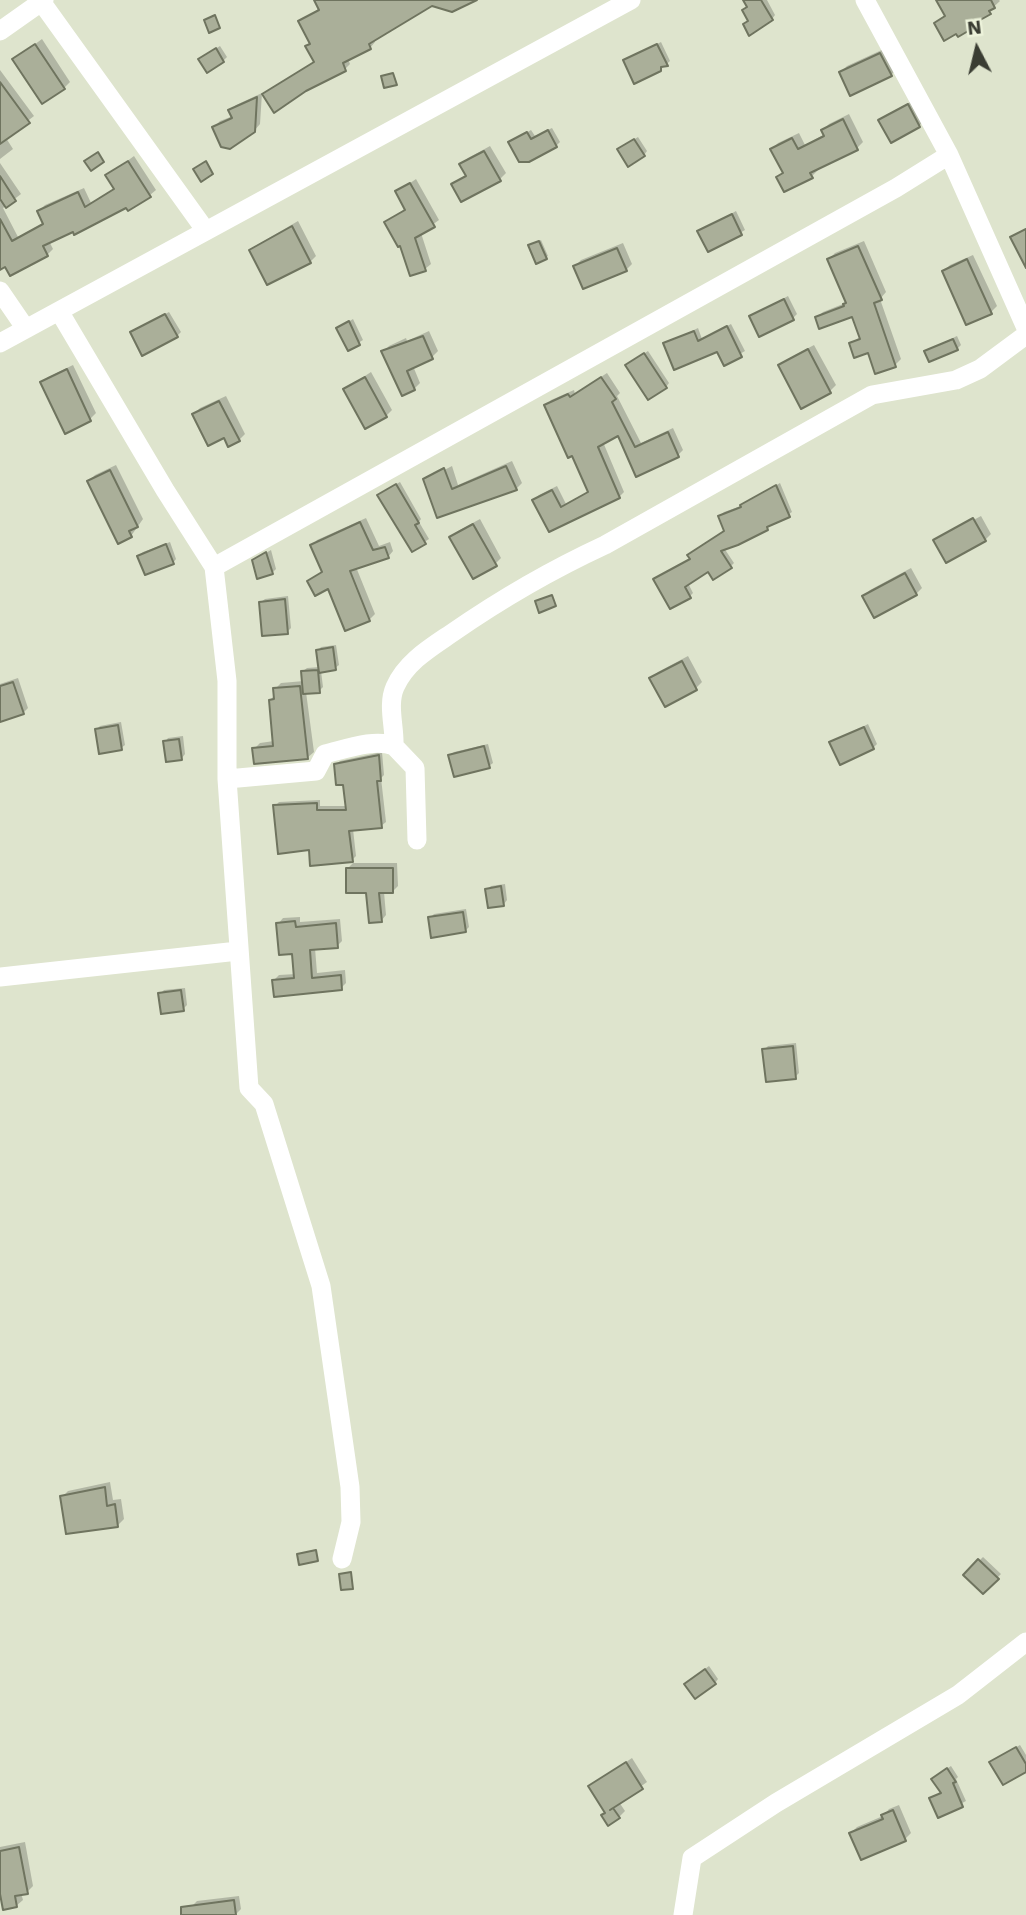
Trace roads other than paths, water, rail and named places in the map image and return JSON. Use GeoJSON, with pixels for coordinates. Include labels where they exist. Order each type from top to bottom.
{"type":"FeatureCollection","features":[{"type":"Feature","properties":{"kind":"street"},"geometry":{"type":"LineString","coordinates":[[0,343],[631,0]]}},
{"type":"Feature","properties":{"kind":"street"},"geometry":{"type":"LineString","coordinates":[[865,0],[948,155],[1026,328]]}},
{"type":"Feature","properties":{"kind":"street"},"geometry":{"type":"LineString","coordinates":[[0,31],[42,1],[206,231]]}},
{"type":"Feature","properties":{"kind":"street"},"geometry":{"type":"LineString","coordinates":[[214,567],[848,215],[948,155]]}},
{"type":"Feature","properties":{"kind":"street"},"geometry":{"type":"LineString","coordinates":[[0,291],[26,328]]}},
{"type":"Feature","properties":{"kind":"street"},"geometry":{"type":"LineString","coordinates":[[59,310],[165,490],[214,567],[227,681],[227,779],[249,1087],[264,1104],[321,1286],[350,1486],[351,1522],[342,1559]]}},
{"type":"Feature","properties":{"kind":"street"},"geometry":{"type":"LineString","coordinates":[[394,746],[391,714],[393,690],[403,673],[420,655],[492,605],[561,565],[605,545],[872,395],[956,380],[980,369],[1026,335]]}},
{"type":"Feature","properties":{"kind":"street"},"geometry":{"type":"LineString","coordinates":[[227,779],[316,771],[325,754],[387,743],[394,746],[415,768],[417,840]]}},
{"type":"Feature","properties":{"kind":"street"},"geometry":{"type":"LineString","coordinates":[[0,978],[238,951]]}},
{"type":"Feature","properties":{"kind":"street"},"geometry":{"type":"LineString","coordinates":[[683,1915],[692,1857],[776,1803],[958,1695],[1026,1642]]}}]}
